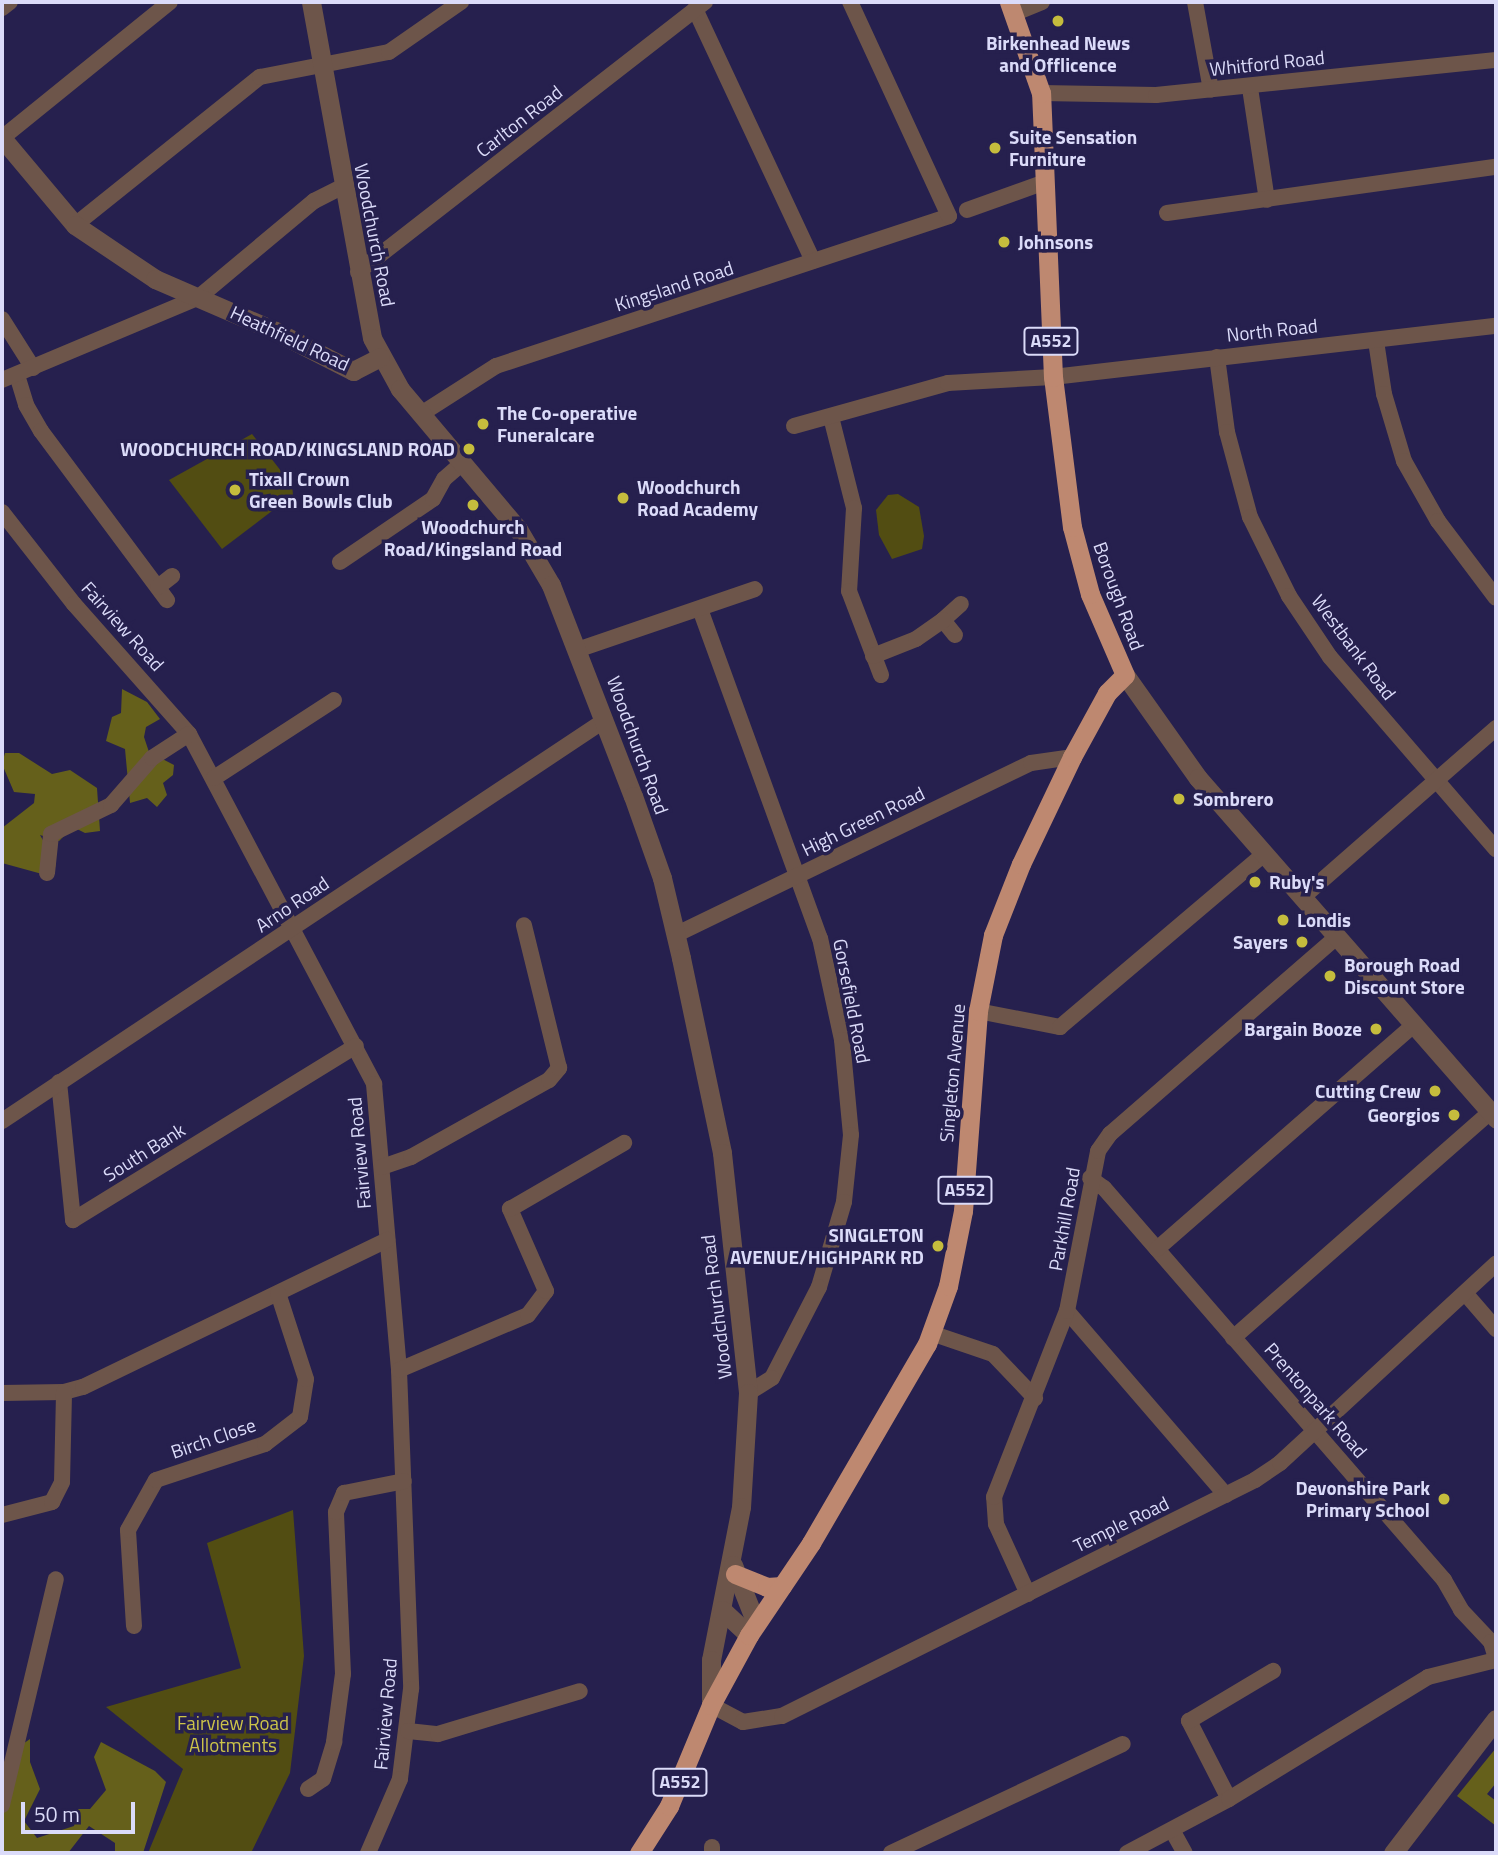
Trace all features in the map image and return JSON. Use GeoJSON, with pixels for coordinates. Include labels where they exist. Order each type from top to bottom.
{"type":"FeatureCollection","features":[{"type":"Feature","properties":{"kind":"highway","name":"Borough Road"},"geometry":{"type":"LineString","coordinates":[[1012,7],[1041,93],[1053,377],[1072,527],[1090,594],[1125,675]]}},
{"type":"Feature","properties":{"kind":"highway","name":"Singleton Avenue"},"geometry":{"type":"LineString","coordinates":[[753,1629],[889,1415],[931,1333],[948,1286],[963,1211],[978,1011],[993,935],[1021,864],[1072,757],[1107,693],[1125,675]]}},
{"type":"Feature","properties":{"kind":"highway"},"geometry":{"type":"LineString","coordinates":[[734,1570],[768,1587],[782,1586]]}},
{"type":"Feature","properties":{"kind":"highway","name":"A552"},"geometry":{"type":"LineString","coordinates":[[639,1853],[669,1806],[711,1705],[753,1629]]}},
{"type":"Feature","properties":{"kind":"street"},"geometry":{"type":"LineString","coordinates":[[2,8],[10,2]]}},
{"type":"Feature","properties":{"kind":"street"},"geometry":{"type":"LineString","coordinates":[[170,2],[2,138],[75,225],[155,279],[199,297]]}},
{"type":"Feature","properties":{"kind":"street","name":"Woodchurch Road"},"geometry":{"type":"LineString","coordinates":[[311,2],[320,66],[358,272],[380,357],[461,464],[518,529],[551,585],[605,720],[662,878],[719,1131],[748,1393],[734,1570],[710,1667],[711,1705]]}},
{"type":"Feature","properties":{"kind":"street"},"geometry":{"type":"LineString","coordinates":[[75,225],[261,77],[389,52],[461,2]]}},
{"type":"Feature","properties":{"kind":"street","name":"Kingsland Road"},"geometry":{"type":"LineString","coordinates":[[421,414],[496,366],[949,216],[850,2]]}},
{"type":"Feature","properties":{"kind":"street"},"geometry":{"type":"LineString","coordinates":[[1012,7],[1042,2]]}},
{"type":"Feature","properties":{"kind":"street"},"geometry":{"type":"LineString","coordinates":[[1195,2],[1212,90]]}},
{"type":"Feature","properties":{"kind":"street"},"geometry":{"type":"LineString","coordinates":[[700,6],[813,261]]}},
{"type":"Feature","properties":{"kind":"street","name":"Carlton Road"},"geometry":{"type":"LineString","coordinates":[[358,272],[700,6]]}},
{"type":"Feature","properties":{"kind":"street","name":"Whitford Road"},"geometry":{"type":"LineString","coordinates":[[1041,93],[1250,88],[1496,60]]}},
{"type":"Feature","properties":{"kind":"street"},"geometry":{"type":"LineString","coordinates":[[1250,88],[1267,200]]}},
{"type":"Feature","properties":{"kind":"street"},"geometry":{"type":"LineString","coordinates":[[1167,213],[1496,167]]}},
{"type":"Feature","properties":{"kind":"street"},"geometry":{"type":"LineString","coordinates":[[967,210],[1045,182]]}},
{"type":"Feature","properties":{"kind":"street"},"geometry":{"type":"LineString","coordinates":[[172,576],[162,593],[41,431],[9,377],[199,297],[314,201],[343,186]]}},
{"type":"Feature","properties":{"kind":"street","name":"Heathfield Road"},"geometry":{"type":"LineString","coordinates":[[199,297],[353,371],[380,357]]}},
{"type":"Feature","properties":{"kind":"street"},"geometry":{"type":"LineString","coordinates":[[2,319],[33,368]]}},
{"type":"Feature","properties":{"kind":"street","name":"North Road"},"geometry":{"type":"LineString","coordinates":[[794,426],[948,383],[1053,377],[1496,326]]}},
{"type":"Feature","properties":{"kind":"street"},"geometry":{"type":"LineString","coordinates":[[1376,341],[1384,394],[1404,461],[1438,521],[1496,598]]}},
{"type":"Feature","properties":{"kind":"street","name":"Westbank Road"},"geometry":{"type":"LineString","coordinates":[[1217,357],[1227,432],[1241,487],[1274,568],[1330,657],[1496,849]]}},
{"type":"Feature","properties":{"kind":"street"},"geometry":{"type":"LineString","coordinates":[[831,417],[854,508],[849,591],[881,675]]}},
{"type":"Feature","properties":{"kind":"street"},"geometry":{"type":"LineString","coordinates":[[340,562],[433,499],[444,479],[461,464]]}},
{"type":"Feature","properties":{"kind":"street","name":"Fairview Road"},"geometry":{"type":"LineString","coordinates":[[2,512],[74,604],[189,734],[356,1046],[377,1095],[399,1370],[411,1619],[408,1731],[400,1779],[368,1853]]}},
{"type":"Feature","properties":{"kind":"street"},"geometry":{"type":"LineString","coordinates":[[577,650],[755,589]]}},
{"type":"Feature","properties":{"kind":"street"},"geometry":{"type":"LineString","coordinates":[[873,656],[916,639],[961,604]]}},
{"type":"Feature","properties":{"kind":"street","name":"Gorsefield Road"},"geometry":{"type":"LineString","coordinates":[[700,609],[800,875],[820,938],[842,1040],[851,1135],[844,1202],[819,1287],[772,1378],[748,1393]]}},
{"type":"Feature","properties":{"kind":"street"},"geometry":{"type":"LineString","coordinates":[[943,620],[955,635]]}},
{"type":"Feature","properties":{"kind":"street","name":"Borough Road"},"geometry":{"type":"LineString","coordinates":[[1125,675],[1198,778],[1493,1116]]}},
{"type":"Feature","properties":{"kind":"street"},"geometry":{"type":"LineString","coordinates":[[214,778],[334,700]]}},
{"type":"Feature","properties":{"kind":"street","name":"Arno Road"},"geometry":{"type":"LineString","coordinates":[[2,1121],[605,720]]}},
{"type":"Feature","properties":{"kind":"street"},"geometry":{"type":"LineString","coordinates":[[1303,897],[1496,729]]}},
{"type":"Feature","properties":{"kind":"street"},"geometry":{"type":"LineString","coordinates":[[47,873],[51,835],[111,805],[152,758],[189,734]]}},
{"type":"Feature","properties":{"kind":"street","name":"High Green Road"},"geometry":{"type":"LineString","coordinates":[[675,935],[1031,764],[1072,757]]}},
{"type":"Feature","properties":{"kind":"street"},"geometry":{"type":"LineString","coordinates":[[978,1011],[1060,1027],[1264,854]]}},
{"type":"Feature","properties":{"kind":"street"},"geometry":{"type":"LineString","coordinates":[[382,1167],[411,1157],[549,1080],[559,1068],[524,925]]}},
{"type":"Feature","properties":{"kind":"street","name":"Parkhill Road"},"geometry":{"type":"LineString","coordinates":[[1028,1594],[996,1524],[994,1497],[1067,1311],[1082,1248],[1090,1178],[1098,1151],[1110,1134],[1337,937]]}},
{"type":"Feature","properties":{"kind":"street"},"geometry":{"type":"LineString","coordinates":[[1157,1249],[1414,1025]]}},
{"type":"Feature","properties":{"kind":"street","name":"South Bank"},"geometry":{"type":"LineString","coordinates":[[60,1082],[73,1220],[356,1046]]}},
{"type":"Feature","properties":{"kind":"street"},"geometry":{"type":"LineString","coordinates":[[1233,1338],[1493,1116]]}},
{"type":"Feature","properties":{"kind":"street"},"geometry":{"type":"LineString","coordinates":[[399,1370],[528,1315],[546,1291],[510,1209],[625,1143]]}},
{"type":"Feature","properties":{"kind":"street","name":"Prentonpark Road"},"geometry":{"type":"LineString","coordinates":[[1090,1178],[1104,1188],[1444,1580],[1461,1610],[1491,1642],[1496,1659]]}},
{"type":"Feature","properties":{"kind":"street"},"geometry":{"type":"LineString","coordinates":[[2,1393],[64,1392],[149,1357],[387,1240]]}},
{"type":"Feature","properties":{"kind":"street","name":"Temple Road"},"geometry":{"type":"LineString","coordinates":[[711,1705],[743,1722],[782,1716],[1226,1494],[1280,1463],[1496,1264]]}},
{"type":"Feature","properties":{"kind":"street","name":"Birch Close"},"geometry":{"type":"LineString","coordinates":[[134,1626],[128,1530],[156,1480],[265,1444],[300,1417],[306,1379],[278,1293]]}},
{"type":"Feature","properties":{"kind":"street"},"geometry":{"type":"LineString","coordinates":[[1465,1293],[1496,1329]]}},
{"type":"Feature","properties":{"kind":"street"},"geometry":{"type":"LineString","coordinates":[[1067,1311],[1226,1494]]}},
{"type":"Feature","properties":{"kind":"street"},"geometry":{"type":"LineString","coordinates":[[931,1333],[993,1354],[1035,1398]]}},
{"type":"Feature","properties":{"kind":"street"},"geometry":{"type":"LineString","coordinates":[[2,1515],[52,1502],[62,1482],[64,1392]]}},
{"type":"Feature","properties":{"kind":"street"},"geometry":{"type":"LineString","coordinates":[[309,1789],[323,1779],[334,1742],[343,1674],[336,1512],[344,1493],[404,1481]]}},
{"type":"Feature","properties":{"kind":"street","name":"Woodchurch Road"},"geometry":{"type":"LineString","coordinates":[[734,1570],[753,1629]]}},
{"type":"Feature","properties":{"kind":"street"},"geometry":{"type":"LineString","coordinates":[[2,1805],[56,1579]]}},
{"type":"Feature","properties":{"kind":"street"},"geometry":{"type":"LineString","coordinates":[[722,1610],[753,1629]]}},
{"type":"Feature","properties":{"kind":"street"},"geometry":{"type":"LineString","coordinates":[[1127,1853],[1229,1798],[1428,1677],[1496,1659]]}},
{"type":"Feature","properties":{"kind":"street"},"geometry":{"type":"LineString","coordinates":[[1229,1798],[1189,1721],[1273,1671]]}},
{"type":"Feature","properties":{"kind":"street"},"geometry":{"type":"LineString","coordinates":[[408,1731],[438,1734],[580,1691]]}},
{"type":"Feature","properties":{"kind":"street"},"geometry":{"type":"LineString","coordinates":[[1393,1853],[1496,1719]]}},
{"type":"Feature","properties":{"kind":"street"},"geometry":{"type":"LineString","coordinates":[[891,1853],[1124,1744]]}},
{"type":"Feature","properties":{"kind":"street"},"geometry":{"type":"LineString","coordinates":[[1172,1830],[1185,1853]]}},
{"type":"Feature","properties":{"kind":"green space","name":"Tixall Crown Green Bowls Club"},"geometry":{"type":"Polygon","coordinates":[[[252,434],[292,485],[293,495],[222,549],[169,480],[252,434]]]}},
{"type":"Feature","properties":{"kind":"green space"},"geometry":{"type":"Polygon","coordinates":[[[898,494],[919,507],[924,536],[922,549],[892,559],[879,535],[876,510],[888,495],[898,494]]]}},
{"type":"Feature","properties":{"kind":"green space","name":"Fairview Road Allotments"},"geometry":{"type":"Polygon","coordinates":[[[293,1510],[304,1656],[290,1773],[251,1853],[148,1853],[183,1769],[106,1707],[241,1668],[207,1543],[293,1510]]]}},
{"type":"Feature","properties":{"kind":"shaded area"},"geometry":{"type":"Polygon","coordinates":[[[122,689],[147,702],[160,719],[146,727],[144,737],[149,752],[174,765],[173,775],[163,783],[167,795],[157,807],[147,798],[130,803],[125,749],[106,741],[112,717],[121,713],[122,689]]]}},
{"type":"Feature","properties":{"kind":"shaded area"},"geometry":{"type":"Polygon","coordinates":[[[5,753],[19,753],[52,774],[70,770],[97,788],[100,831],[85,833],[73,827],[59,841],[40,835],[56,863],[53,877],[2,863],[2,828],[34,803],[35,794],[14,792],[2,764],[5,753]]]}},
{"type":"Feature","properties":{"kind":"shaded area"},"geometry":{"type":"Polygon","coordinates":[[[30,1739],[30,1762],[40,1789],[24,1821],[37,1838],[74,1826],[78,1809],[90,1809],[106,1790],[94,1757],[101,1742],[155,1771],[166,1782],[143,1853],[115,1853],[115,1843],[89,1826],[68,1853],[2,1853],[2,1787],[17,1748],[30,1739]]]}},
{"type":"Feature","properties":{"kind":"shaded area"},"geometry":{"type":"Polygon","coordinates":[[[1496,1748],[1496,1783],[1487,1794],[1496,1801],[1496,1826],[1457,1796],[1496,1748]]]}},
{"type":"Feature","properties":{"kind":"place","name":"Birkenhead News and Offlicence"},"geometry":{"type":"Point","coordinates":[1058,21]}},
{"type":"Feature","properties":{"kind":"place","name":"Suite Sensation Furniture"},"geometry":{"type":"Point","coordinates":[995,148]}},
{"type":"Feature","properties":{"kind":"place","name":"Johnsons"},"geometry":{"type":"Point","coordinates":[1004,242]}},
{"type":"Feature","properties":{"kind":"place","name":"The Co-operative Funeralcare"},"geometry":{"type":"Point","coordinates":[483,424]}},
{"type":"Feature","properties":{"kind":"place","name":"WOODCHURCH ROAD/KINGSLAND ROAD"},"geometry":{"type":"Point","coordinates":[469,449]}},
{"type":"Feature","properties":{"kind":"place","name":"Tixall Crown Green Bowls Club"},"geometry":{"type":"Point","coordinates":[235,490]}},
{"type":"Feature","properties":{"kind":"place","name":"Woodchurch Road Academy"},"geometry":{"type":"Point","coordinates":[623,498]}},
{"type":"Feature","properties":{"kind":"place","name":"Woodchurch Road/Kingsland Road"},"geometry":{"type":"Point","coordinates":[473,505]}},
{"type":"Feature","properties":{"kind":"place","name":"Sombrero"},"geometry":{"type":"Point","coordinates":[1179,799]}},
{"type":"Feature","properties":{"kind":"place","name":"Ruby's"},"geometry":{"type":"Point","coordinates":[1255,882]}},
{"type":"Feature","properties":{"kind":"place","name":"Londis"},"geometry":{"type":"Point","coordinates":[1283,920]}},
{"type":"Feature","properties":{"kind":"place","name":"Sayers"},"geometry":{"type":"Point","coordinates":[1302,942]}},
{"type":"Feature","properties":{"kind":"place","name":"Borough Road Discount Store"},"geometry":{"type":"Point","coordinates":[1330,976]}},
{"type":"Feature","properties":{"kind":"place","name":"Bargain Booze"},"geometry":{"type":"Point","coordinates":[1376,1029]}},
{"type":"Feature","properties":{"kind":"place","name":"Cutting Crew"},"geometry":{"type":"Point","coordinates":[1435,1091]}},
{"type":"Feature","properties":{"kind":"place","name":"Georgios"},"geometry":{"type":"Point","coordinates":[1454,1115]}},
{"type":"Feature","properties":{"kind":"place","name":"SINGLETON AVENUE/HIGHPARK RD"},"geometry":{"type":"Point","coordinates":[938,1246]}},
{"type":"Feature","properties":{"kind":"place","name":"Devonshire Park Primary School"},"geometry":{"type":"Point","coordinates":[1444,1499]}}]}
